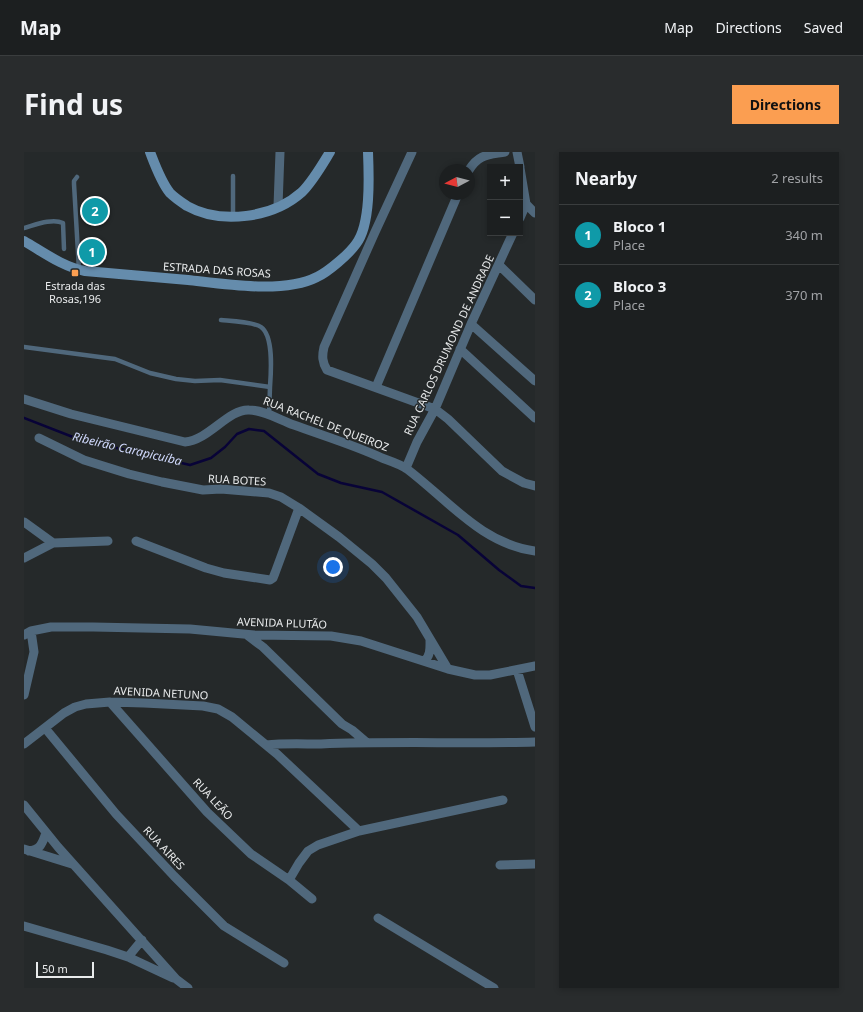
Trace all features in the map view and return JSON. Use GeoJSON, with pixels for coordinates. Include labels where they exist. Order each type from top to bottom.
{"type":"FeatureCollection","features":[{"type":"Feature","properties":{"kind":"main road"},"geometry":{"type":"LineString","coordinates":[[152,154],[170,193],[180,202],[204,214],[221,217],[233,217],[252,214],[278,206],[294,198],[303,191],[330,152]]}},
{"type":"Feature","properties":{"kind":"main road","name":"ESTRADA DAS ROSAS"},"geometry":{"type":"LineString","coordinates":[[24,241],[57,261],[78,270],[234,285],[284,285],[316,278],[326,272],[357,243],[365,223],[368,199],[368,152]]}},
{"type":"Feature","properties":{"kind":"street"},"geometry":{"type":"LineString","coordinates":[[278,206],[280,152]]}},
{"type":"Feature","properties":{"kind":"street"},"geometry":{"type":"LineString","coordinates":[[412,152],[324,347],[322,356],[323,364],[327,370],[435,409],[448,419],[502,471],[524,483],[535,486]]}},
{"type":"Feature","properties":{"kind":"street"},"geometry":{"type":"LineString","coordinates":[[473,164],[482,156],[505,152]]}},
{"type":"Feature","properties":{"kind":"street"},"geometry":{"type":"LineString","coordinates":[[517,152],[519,164]]}},
{"type":"Feature","properties":{"kind":"street"},"geometry":{"type":"LineString","coordinates":[[523,186],[526,204],[523,211]]}},
{"type":"Feature","properties":{"kind":"street"},"geometry":{"type":"LineString","coordinates":[[376,387],[455,200]]}},
{"type":"Feature","properties":{"kind":"street"},"geometry":{"type":"LineString","coordinates":[[526,204],[535,213]]}},
{"type":"Feature","properties":{"kind":"street","name":"RUA CARLOS DRUMOND DE ANDRADE"},"geometry":{"type":"LineString","coordinates":[[406,468],[417,442],[435,409],[471,324],[512,236]]}},
{"type":"Feature","properties":{"kind":"street"},"geometry":{"type":"LineString","coordinates":[[499,265],[535,300]]}},
{"type":"Feature","properties":{"kind":"street"},"geometry":{"type":"LineString","coordinates":[[471,324],[535,381]]}},
{"type":"Feature","properties":{"kind":"street"},"geometry":{"type":"LineString","coordinates":[[460,349],[535,418]]}},
{"type":"Feature","properties":{"kind":"street","name":"RUA RACHEL DE QUEIROZ"},"geometry":{"type":"LineString","coordinates":[[24,399],[71,414],[185,442],[192,442],[201,437],[240,411],[259,411],[367,451],[406,468],[481,531],[502,543],[535,551]]}},
{"type":"Feature","properties":{"kind":"street","name":"RUA BOTES"},"geometry":{"type":"LineString","coordinates":[[39,438],[84,460],[129,474],[203,490],[221,489],[269,493],[281,497],[299,508],[338,537],[372,564],[386,578],[417,617],[448,669]]}},
{"type":"Feature","properties":{"kind":"street"},"geometry":{"type":"LineString","coordinates":[[136,540],[206,568],[224,573],[270,580],[276,573],[299,508]]}},
{"type":"Feature","properties":{"kind":"street"},"geometry":{"type":"LineString","coordinates":[[24,522],[53,543]]}},
{"type":"Feature","properties":{"kind":"street"},"geometry":{"type":"LineString","coordinates":[[24,558],[53,543],[108,541]]}},
{"type":"Feature","properties":{"kind":"street","name":"AVENIDA PLUTÃO"},"geometry":{"type":"LineString","coordinates":[[28,633],[51,627],[190,628],[247,635],[343,637],[448,669],[475,675],[490,675],[535,666]]}},
{"type":"Feature","properties":{"kind":"street"},"geometry":{"type":"LineString","coordinates":[[24,695],[34,652],[28,633]]}},
{"type":"Feature","properties":{"kind":"street"},"geometry":{"type":"LineString","coordinates":[[247,635],[267,651],[342,724],[366,742]]}},
{"type":"Feature","properties":{"kind":"street"},"geometry":{"type":"LineString","coordinates":[[267,651],[269,636]]}},
{"type":"Feature","properties":{"kind":"street"},"geometry":{"type":"LineString","coordinates":[[424,661],[427,659],[429,654],[430,639]]}},
{"type":"Feature","properties":{"kind":"street"},"geometry":{"type":"LineString","coordinates":[[517,670],[535,727]]}},
{"type":"Feature","properties":{"kind":"street","name":"AVENIDA NETUNO"},"geometry":{"type":"LineString","coordinates":[[24,744],[64,713],[75,707],[98,702],[202,706],[218,709],[232,717],[277,754],[359,830]]}},
{"type":"Feature","properties":{"kind":"street","name":"RUA LEÃO"},"geometry":{"type":"LineString","coordinates":[[110,702],[207,812],[251,854],[289,880],[312,899]]}},
{"type":"Feature","properties":{"kind":"street"},"geometry":{"type":"LineString","coordinates":[[342,724],[345,732],[344,743]]}},
{"type":"Feature","properties":{"kind":"street","name":"RUA AIRES"},"geometry":{"type":"LineString","coordinates":[[45,728],[116,814],[174,876],[224,926],[284,963]]}},
{"type":"Feature","properties":{"kind":"street"},"geometry":{"type":"LineString","coordinates":[[266,745],[366,742],[535,742]]}},
{"type":"Feature","properties":{"kind":"street"},"geometry":{"type":"LineString","coordinates":[[277,754],[292,745]]}},
{"type":"Feature","properties":{"kind":"street"},"geometry":{"type":"LineString","coordinates":[[289,880],[308,851],[318,845],[359,830],[503,800]]}},
{"type":"Feature","properties":{"kind":"street"},"geometry":{"type":"LineString","coordinates":[[24,805],[73,864],[176,979],[188,988]]}},
{"type":"Feature","properties":{"kind":"street"},"geometry":{"type":"LineString","coordinates":[[26,850],[36,850],[41,846],[46,833]]}},
{"type":"Feature","properties":{"kind":"street"},"geometry":{"type":"LineString","coordinates":[[26,850],[73,864]]}},
{"type":"Feature","properties":{"kind":"street"},"geometry":{"type":"LineString","coordinates":[[500,865],[535,864]]}},
{"type":"Feature","properties":{"kind":"street"},"geometry":{"type":"LineString","coordinates":[[378,918],[494,988]]}},
{"type":"Feature","properties":{"kind":"street"},"geometry":{"type":"LineString","coordinates":[[24,926],[128,957],[176,979]]}},
{"type":"Feature","properties":{"kind":"street"},"geometry":{"type":"LineString","coordinates":[[128,957],[142,940]]}},
{"type":"Feature","properties":{"kind":"lane"},"geometry":{"type":"LineString","coordinates":[[233,176],[233,217]]}},
{"type":"Feature","properties":{"kind":"lane"},"geometry":{"type":"LineString","coordinates":[[77,177],[74,184],[78,270]]}},
{"type":"Feature","properties":{"kind":"lane"},"geometry":{"type":"LineString","coordinates":[[24,228],[50,222],[59,221],[63,223],[64,249]]}},
{"type":"Feature","properties":{"kind":"lane"},"geometry":{"type":"LineString","coordinates":[[222,320],[261,327],[267,336],[271,357],[268,415]]}},
{"type":"Feature","properties":{"kind":"lane"},"geometry":{"type":"LineString","coordinates":[[24,347],[115,359],[150,373],[176,379],[195,381],[220,380],[270,387]]}},
{"type":"Feature","properties":{"kind":"building"},"geometry":{"type":"Polygon","coordinates":[[[87,202],[104,204],[103,219],[95,217],[86,218],[87,202]]]}},
{"type":"Feature","properties":{"kind":"building"},"geometry":{"type":"Polygon","coordinates":[[[84,243],[101,245],[100,260],[91,258],[82,259],[84,243]]]}},
{"type":"Feature","properties":{"kind":"waterway","name":"Ribeirão Carapicuíba"},"geometry":{"type":"LineString","coordinates":[[24,418],[78,439],[190,465],[211,458],[225,447],[237,434],[249,429],[264,431],[318,474],[341,483],[382,492],[458,535],[499,570],[521,586],[535,588]]}},
{"type":"Feature","properties":{"kind":"place","name":"Bloco 3"},"geometry":{"type":"Point","coordinates":[95,211]}},
{"type":"Feature","properties":{"kind":"place","name":"Bloco 1"},"geometry":{"type":"Point","coordinates":[92,252]}},
{"type":"Feature","properties":{"kind":"place","name":"Estrada das Rosas,196"},"geometry":{"type":"Point","coordinates":[75,273]}}]}
